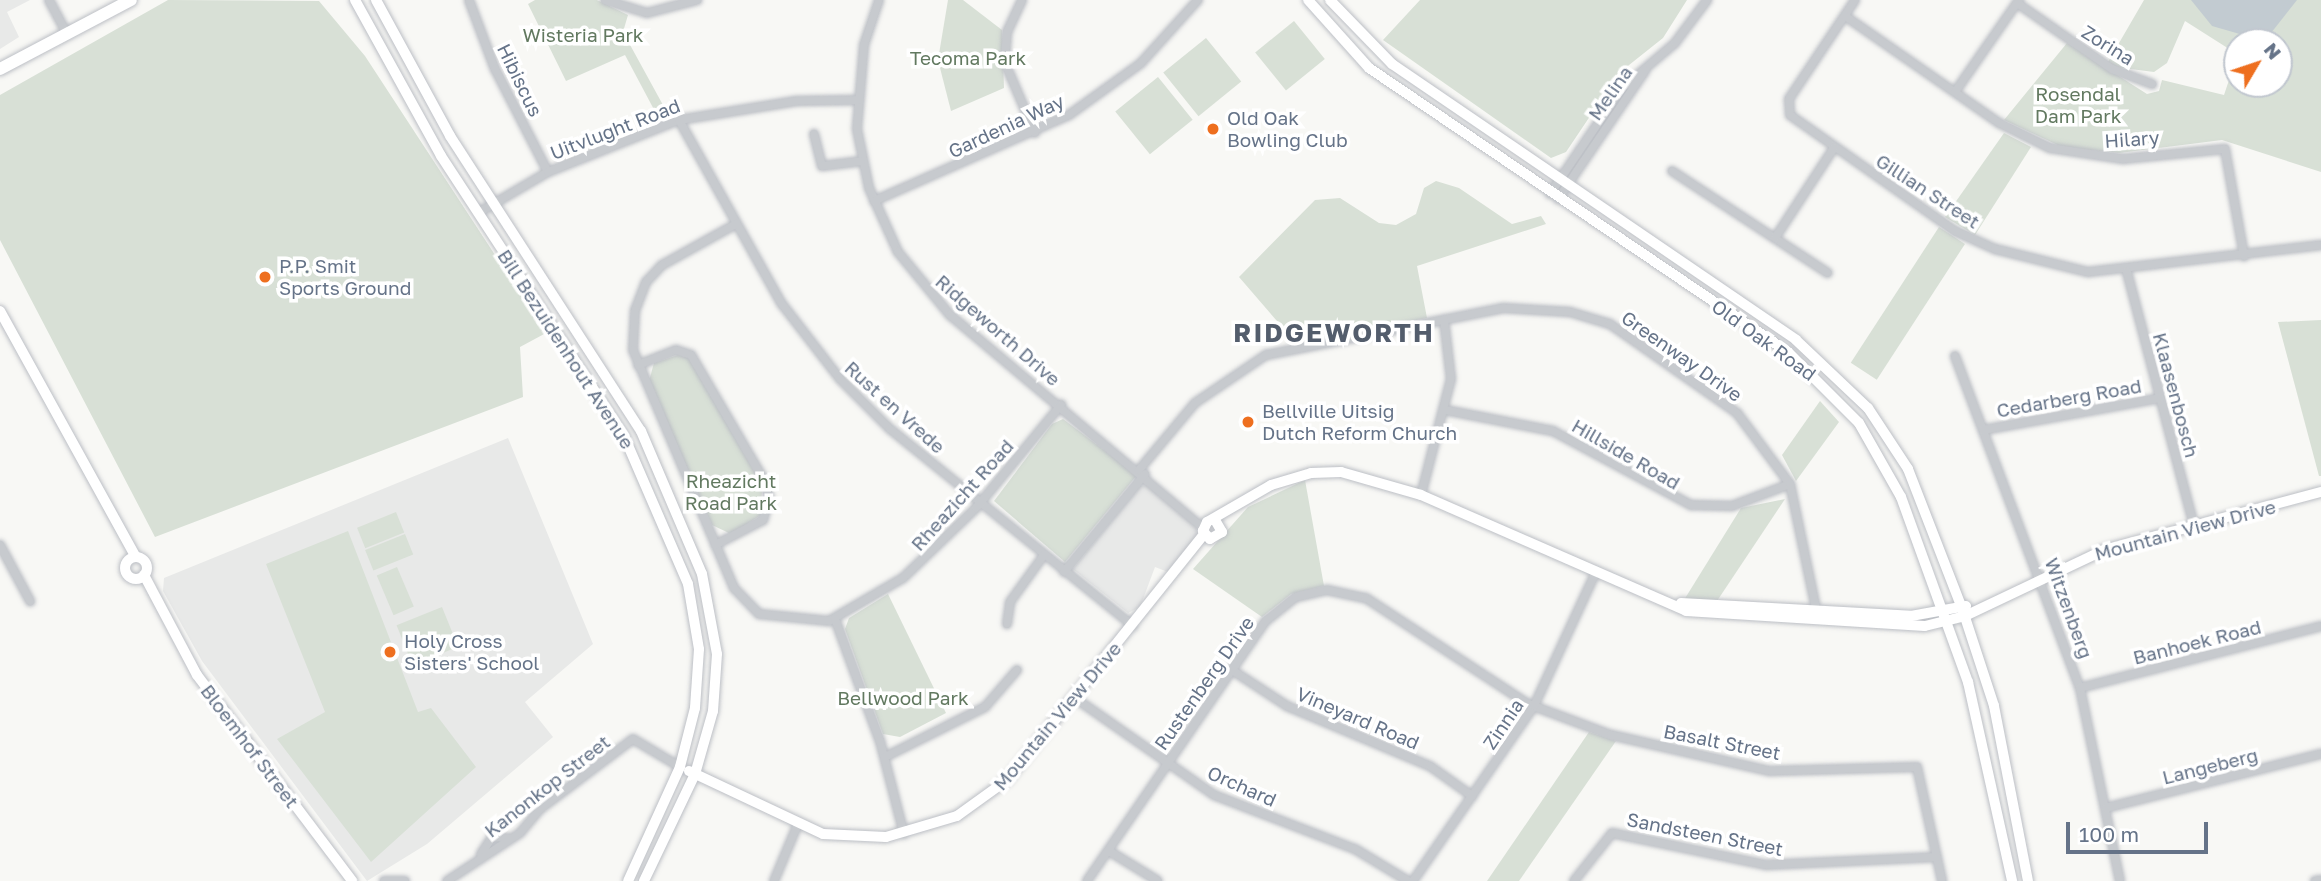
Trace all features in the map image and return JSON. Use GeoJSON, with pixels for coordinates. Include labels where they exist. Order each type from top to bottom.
{"type":"FeatureCollection","features":[{"type":"Feature","properties":{"kind":"main road"},"geometry":{"type":"LineString","coordinates":[[0,69],[131,0]]}},
{"type":"Feature","properties":{"kind":"main road","name":"Bill Bezuidenhout Avenue"},"geometry":{"type":"LineString","coordinates":[[355,0],[478,213],[624,436],[681,564],[699,664],[680,766],[628,881]]}},
{"type":"Feature","properties":{"kind":"main road","name":"Bill Bezuidenhout Avenue"},"geometry":{"type":"LineString","coordinates":[[376,0],[493,204],[641,431],[696,556],[717,654],[713,711],[695,774],[644,881]]}},
{"type":"Feature","properties":{"kind":"main road","name":"Old Oak Road"},"geometry":{"type":"LineString","coordinates":[[1308,0],[1369,68],[1554,197],[1788,352],[1843,403],[1889,470],[1947,623],[1982,732],[2012,881]]}},
{"type":"Feature","properties":{"kind":"main road","name":"Old Oak Road"},"geometry":{"type":"LineString","coordinates":[[1333,1],[1392,64],[1797,340],[1846,383],[1908,469],[1965,616],[1994,706],[2028,881]]}},
{"type":"Feature","properties":{"kind":"main road","name":"Bloemhof Street"},"geometry":{"type":"LineString","coordinates":[[0,310],[132,559],[147,564],[140,577]]}},
{"type":"Feature","properties":{"kind":"main road","name":"Mountain View Drive"},"geometry":{"type":"LineString","coordinates":[[680,766],[797,826],[847,837],[904,834],[983,801],[1075,698],[1211,529],[1234,510],[1284,480],[1324,471],[1421,495],[1661,600],[1817,617],[1947,623],[2104,550],[2321,492]]}},
{"type":"Feature","properties":{"kind":"main road","name":"Bloemhof Street"},"geometry":{"type":"LineString","coordinates":[[132,559],[127,573],[140,577],[197,675],[352,881]]}},
{"type":"Feature","properties":{"kind":"main road"},"geometry":{"type":"LineString","coordinates":[[1960,603],[1975,609]]}},
{"type":"Feature","properties":{"kind":"main road","name":"Mountain View Drive"},"geometry":{"type":"LineString","coordinates":[[1817,617],[1916,616],[1960,603]]}},
{"type":"Feature","properties":{"kind":"street"},"geometry":{"type":"LineString","coordinates":[[49,0],[67,34]]}},
{"type":"Feature","properties":{"kind":"street","name":"Hibiscus"},"geometry":{"type":"LineString","coordinates":[[469,0],[495,69],[548,172]]}},
{"type":"Feature","properties":{"kind":"street"},"geometry":{"type":"LineString","coordinates":[[605,0],[647,13],[697,0]]}},
{"type":"Feature","properties":{"kind":"street","name":"Ridgeworth Drive"},"geometry":{"type":"LineString","coordinates":[[879,0],[864,45],[858,100],[861,161],[874,201],[898,252],[933,298],[1211,529]]}},
{"type":"Feature","properties":{"kind":"street"},"geometry":{"type":"LineString","coordinates":[[1023,0],[1007,32],[1005,63],[1035,133]]}},
{"type":"Feature","properties":{"kind":"street","name":"Gardenia Way"},"geometry":{"type":"LineString","coordinates":[[874,201],[1035,133],[1125,76],[1198,0]]}},
{"type":"Feature","properties":{"kind":"street","name":"Melina"},"geometry":{"type":"LineString","coordinates":[[1554,197],[1621,89],[1647,68],[1707,0]]}},
{"type":"Feature","properties":{"kind":"street","name":"Gillian Street"},"geometry":{"type":"LineString","coordinates":[[1856,0],[1788,104],[1793,119],[1980,244],[2073,270],[2127,272],[2321,245]]}},
{"type":"Feature","properties":{"kind":"street"},"geometry":{"type":"LineString","coordinates":[[1955,92],[2017,1]]}},
{"type":"Feature","properties":{"kind":"street","name":"Zorina"},"geometry":{"type":"LineString","coordinates":[[2017,1],[2112,69],[2152,84]]}},
{"type":"Feature","properties":{"kind":"street","name":"Hilary"},"geometry":{"type":"LineString","coordinates":[[1845,16],[2020,135],[2073,154],[2123,159],[2222,147],[2231,158],[2244,256]]}},
{"type":"Feature","properties":{"kind":"street","name":"Uitvlught Road"},"geometry":{"type":"LineString","coordinates":[[478,213],[548,172],[679,120],[796,101],[858,100]]}},
{"type":"Feature","properties":{"kind":"street","name":"Rust en Vrede"},"geometry":{"type":"LineString","coordinates":[[679,120],[789,314],[839,379],[1064,572],[1133,626]]}},
{"type":"Feature","properties":{"kind":"street"},"geometry":{"type":"LineString","coordinates":[[814,134],[822,166],[861,161]]}},
{"type":"Feature","properties":{"kind":"street"},"geometry":{"type":"LineString","coordinates":[[1775,239],[1835,148]]}},
{"type":"Feature","properties":{"kind":"street"},"geometry":{"type":"LineString","coordinates":[[1672,171],[1828,273]]}},
{"type":"Feature","properties":{"kind":"street"},"geometry":{"type":"LineString","coordinates":[[736,224],[662,265],[646,282],[633,331],[638,365],[734,588],[752,610],[779,620],[835,619],[885,758],[904,834]]}},
{"type":"Feature","properties":{"kind":"street","name":"Klaasenbosch"},"geometry":{"type":"LineString","coordinates":[[2127,272],[2194,526]]}},
{"type":"Feature","properties":{"kind":"street","name":"Greenway Drive"},"geometry":{"type":"LineString","coordinates":[[1064,572],[1195,403],[1250,362],[1444,319],[1539,307],[1610,324],[1726,403],[1790,484],[1817,617]]}},
{"type":"Feature","properties":{"kind":"street"},"geometry":{"type":"LineString","coordinates":[[1421,495],[1445,410],[1451,369],[1444,319]]}},
{"type":"Feature","properties":{"kind":"street"},"geometry":{"type":"LineString","coordinates":[[638,365],[676,350],[691,355],[764,480],[769,504],[763,520],[715,545]]}},
{"type":"Feature","properties":{"kind":"street","name":"Witzenberg"},"geometry":{"type":"LineString","coordinates":[[1955,356],[2042,577],[2080,688],[2120,881]]}},
{"type":"Feature","properties":{"kind":"street","name":"Cedarberg Road"},"geometry":{"type":"LineString","coordinates":[[1983,430],[2160,398]]}},
{"type":"Feature","properties":{"kind":"street","name":"Rheazicht Road"},"geometry":{"type":"LineString","coordinates":[[835,619],[912,572],[981,502],[1061,405]]}},
{"type":"Feature","properties":{"kind":"street","name":"Hillside Road"},"geometry":{"type":"LineString","coordinates":[[1445,410],[1553,431],[1691,505],[1731,506],[1790,484]]}},
{"type":"Feature","properties":{"kind":"street"},"geometry":{"type":"LineString","coordinates":[[0,545],[30,601]]}},
{"type":"Feature","properties":{"kind":"street"},"geometry":{"type":"LineString","coordinates":[[1007,624],[1010,602],[1044,555]]}},
{"type":"Feature","properties":{"kind":"street","name":"Zinnia"},"geometry":{"type":"LineString","coordinates":[[1410,881],[1534,706],[1596,572]]}},
{"type":"Feature","properties":{"kind":"street","name":"Rustenberg Drive"},"geometry":{"type":"LineString","coordinates":[[1087,881],[1232,670],[1280,607],[1306,593],[1338,591],[1366,598],[1534,706]]}},
{"type":"Feature","properties":{"kind":"street","name":"Banhoek Road"},"geometry":{"type":"LineString","coordinates":[[2080,688],[2321,626]]}},
{"type":"Feature","properties":{"kind":"street"},"geometry":{"type":"LineString","coordinates":[[885,758],[985,708],[1017,670]]}},
{"type":"Feature","properties":{"kind":"street","name":"Vineyard Road"},"geometry":{"type":"LineString","coordinates":[[1232,670],[1287,706],[1430,766],[1472,796]]}},
{"type":"Feature","properties":{"kind":"street","name":"Orchard"},"geometry":{"type":"LineString","coordinates":[[1075,698],[1167,765],[1214,795],[1355,849],[1410,881]]}},
{"type":"Feature","properties":{"kind":"street","name":"Basalt Street"},"geometry":{"type":"LineString","coordinates":[[1534,706],[1611,735],[1770,771],[1917,766],[1942,881]]}},
{"type":"Feature","properties":{"kind":"street","name":"Kanonkop Street"},"geometry":{"type":"LineString","coordinates":[[447,881],[481,854],[508,838],[633,738],[680,766]]}},
{"type":"Feature","properties":{"kind":"street","name":"Langeberg"},"geometry":{"type":"LineString","coordinates":[[2106,808],[2321,754]]}},
{"type":"Feature","properties":{"kind":"street"},"geometry":{"type":"LineString","coordinates":[[774,881],[797,826]]}},
{"type":"Feature","properties":{"kind":"street","name":"Sandsteen Street"},"geometry":{"type":"LineString","coordinates":[[1574,881],[1603,839],[1617,833],[1766,866],[1937,857]]}},
{"type":"Feature","properties":{"kind":"street"},"geometry":{"type":"LineString","coordinates":[[1108,850],[1158,881]]}},
{"type":"Feature","properties":{"kind":"street"},"geometry":{"type":"LineString","coordinates":[[2315,881],[2321,880]]}},
{"type":"Feature","properties":{"kind":"street"},"geometry":{"type":"LineString","coordinates":[[384,881],[405,881]]}},
{"type":"Feature","properties":{"kind":"shaded area"},"geometry":{"type":"Polygon","coordinates":[[[0,0],[30,0],[7,12],[19,37],[0,49],[0,0]]]}},
{"type":"Feature","properties":{"kind":"shaded area"},"geometry":{"type":"Polygon","coordinates":[[[2191,0],[2297,0],[2275,28],[2223,29],[2212,26],[2191,0]]]}},
{"type":"Feature","properties":{"kind":"shaded area","name":"Holy Cross Sisters' School"},"geometry":{"type":"Polygon","coordinates":[[[508,438],[593,644],[525,702],[553,737],[427,844],[367,881],[202,661],[163,591],[164,578],[508,438]]]}},
{"type":"Feature","properties":{"kind":"shaded area"},"geometry":{"type":"Polygon","coordinates":[[[1149,485],[1196,527],[1197,535],[1168,572],[1155,567],[1140,607],[1128,613],[1073,569],[1140,486],[1149,485]]]}},
{"type":"Feature","properties":{"kind":"green space","name":"P.P. Smit Sports Ground"},"geometry":{"type":"Polygon","coordinates":[[[168,0],[319,1],[365,56],[546,333],[520,347],[523,397],[155,537],[0,240],[0,95],[168,0]]]}},
{"type":"Feature","properties":{"kind":"green space","name":"Wisteria Park"},"geometry":{"type":"Polygon","coordinates":[[[535,0],[597,0],[628,15],[623,32],[669,116],[659,119],[625,55],[566,81],[528,4],[535,0]]]}},
{"type":"Feature","properties":{"kind":"green space","name":"Tecoma Park"},"geometry":{"type":"Polygon","coordinates":[[[948,0],[963,0],[1002,30],[1004,88],[951,111],[938,60],[948,0]]]}},
{"type":"Feature","properties":{"kind":"green space"},"geometry":{"type":"Polygon","coordinates":[[[1420,0],[1687,0],[1663,38],[1619,73],[1566,152],[1551,158],[1383,40],[1420,0]]]}},
{"type":"Feature","properties":{"kind":"green space","name":"Rosendal Dam Park"},"geometry":{"type":"Polygon","coordinates":[[[2144,0],[2321,0],[2321,172],[2222,140],[2119,153],[2062,147],[2004,120],[2067,43],[2147,94],[2159,91],[2162,80],[2223,95],[2223,98],[2293,98],[2293,28],[2223,28],[2223,45],[2185,21],[2167,63],[2154,72],[2115,67],[2108,62],[2144,0]]]}},
{"type":"Feature","properties":{"kind":"green space"},"geometry":{"type":"Polygon","coordinates":[[[1294,21],[1325,59],[1286,91],[1255,52],[1294,21]]]}},
{"type":"Feature","properties":{"kind":"green space"},"geometry":{"type":"Polygon","coordinates":[[[1206,38],[1241,82],[1198,116],[1163,73],[1206,38]]]}},
{"type":"Feature","properties":{"kind":"green space"},"geometry":{"type":"Polygon","coordinates":[[[1158,77],[1193,120],[1150,154],[1115,112],[1158,77]]]}},
{"type":"Feature","properties":{"kind":"green space"},"geometry":{"type":"Polygon","coordinates":[[[2004,133],[2031,147],[1975,235],[1945,217],[2004,133]]]}},
{"type":"Feature","properties":{"kind":"green space"},"geometry":{"type":"Polygon","coordinates":[[[1436,181],[1459,188],[1512,224],[1541,216],[1546,224],[1417,266],[1427,318],[1296,343],[1239,277],[1315,200],[1340,198],[1379,223],[1396,225],[1416,214],[1424,188],[1436,181]]]}},
{"type":"Feature","properties":{"kind":"green space"},"geometry":{"type":"Polygon","coordinates":[[[1939,227],[1965,244],[1877,380],[1851,363],[1939,227]]]}},
{"type":"Feature","properties":{"kind":"green space"},"geometry":{"type":"Polygon","coordinates":[[[2321,320],[2321,476],[2319,476],[2278,322],[2321,320]]]}},
{"type":"Feature","properties":{"kind":"green space","name":"Rheazicht Road Park"},"geometry":{"type":"Polygon","coordinates":[[[678,355],[689,358],[762,485],[761,515],[731,534],[712,525],[649,381],[654,363],[678,355]]]}},
{"type":"Feature","properties":{"kind":"green space"},"geometry":{"type":"Polygon","coordinates":[[[1820,401],[1839,422],[1796,481],[1782,455],[1820,401]]]}},
{"type":"Feature","properties":{"kind":"green space"},"geometry":{"type":"Polygon","coordinates":[[[1063,419],[1137,475],[1065,562],[994,501],[1052,424],[1063,419]]]}},
{"type":"Feature","properties":{"kind":"green space"},"geometry":{"type":"Polygon","coordinates":[[[1305,480],[1324,586],[1291,594],[1262,617],[1193,569],[1248,507],[1305,480]]]}},
{"type":"Feature","properties":{"kind":"green space"},"geometry":{"type":"Polygon","coordinates":[[[1785,499],[1715,604],[1684,600],[1741,508],[1785,499]]]}},
{"type":"Feature","properties":{"kind":"green space"},"geometry":{"type":"Polygon","coordinates":[[[396,512],[404,532],[365,548],[357,528],[396,512]]]}},
{"type":"Feature","properties":{"kind":"green space"},"geometry":{"type":"Polygon","coordinates":[[[348,531],[418,712],[431,708],[476,767],[371,862],[277,739],[325,712],[266,564],[348,531]]]}},
{"type":"Feature","properties":{"kind":"green space"},"geometry":{"type":"Polygon","coordinates":[[[405,534],[413,554],[373,571],[365,550],[405,534]]]}},
{"type":"Feature","properties":{"kind":"green space"},"geometry":{"type":"Polygon","coordinates":[[[397,567],[414,607],[394,615],[377,576],[397,567]]]}},
{"type":"Feature","properties":{"kind":"green space","name":"Bellwood Park"},"geometry":{"type":"Polygon","coordinates":[[[888,594],[946,713],[900,737],[883,734],[845,629],[849,618],[888,594]]]}},
{"type":"Feature","properties":{"kind":"green space"},"geometry":{"type":"Polygon","coordinates":[[[442,607],[458,647],[413,665],[397,625],[442,607]]]}},
{"type":"Feature","properties":{"kind":"green space"},"geometry":{"type":"Polygon","coordinates":[[[1589,732],[1616,741],[1519,881],[1487,881],[1589,732]]]}},
{"type":"Feature","properties":{"kind":"place","name":"Old Oak Bowling Club"},"geometry":{"type":"Point","coordinates":[1213,129]}},
{"type":"Feature","properties":{"kind":"place","name":"P.P. Smit Sports Ground"},"geometry":{"type":"Point","coordinates":[265,277]}},
{"type":"Feature","properties":{"kind":"place","name":"Bellville Uitsig Dutch Reform Church"},"geometry":{"type":"Point","coordinates":[1248,422]}},
{"type":"Feature","properties":{"kind":"place","name":"Holy Cross Sisters' School"},"geometry":{"type":"Point","coordinates":[390,652]}},
{"type":"Feature","properties":{"kind":"district","name":"RIDGEWORTH"},"geometry":{"type":"Point","coordinates":[1334,333]}}]}
